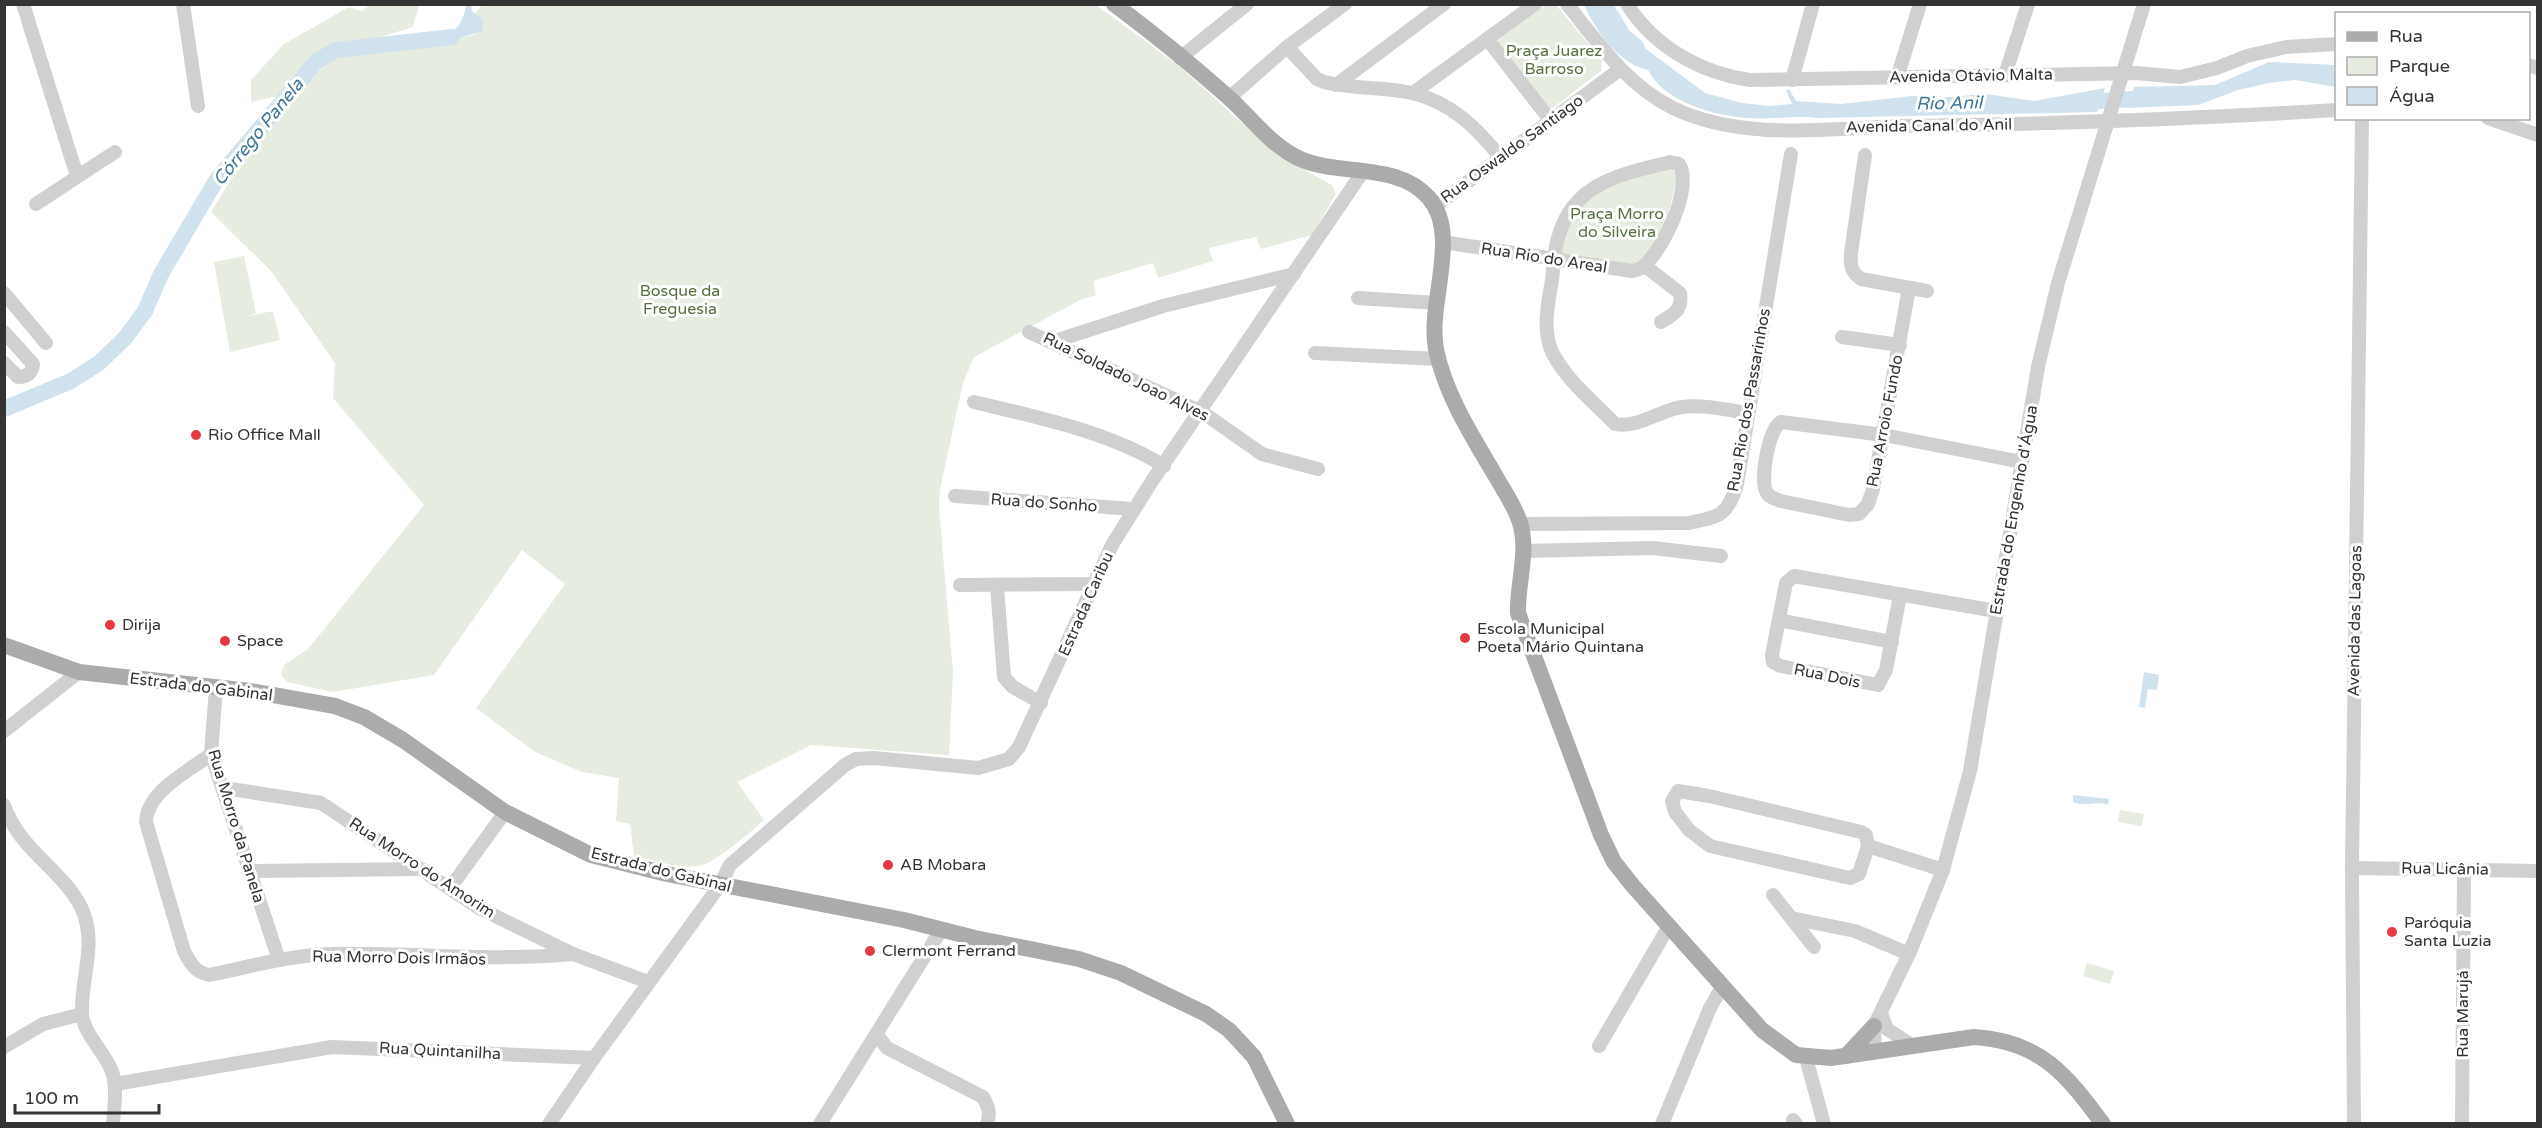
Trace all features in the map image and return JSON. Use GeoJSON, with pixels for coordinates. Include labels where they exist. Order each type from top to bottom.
{"type":"FeatureCollection","features":[{"type":"Feature","properties":{"kind":"main road"},"geometry":{"type":"LineString","coordinates":[[1114,4],[1229,98],[1266,135],[1296,157],[1324,168],[1364,170],[1403,181],[1419,189],[1434,207],[1442,227],[1443,242],[1434,323],[1436,349],[1465,423],[1521,524],[1522,550],[1518,613],[1601,835],[1614,862],[1722,987],[1762,1030],[1790,1052],[1806,1058],[1846,1056],[1974,1037],[2014,1043],[2054,1065],[2070,1080],[2103,1124]]}},
{"type":"Feature","properties":{"kind":"main road","name":"Estrada do Gabinal"},"geometry":{"type":"LineString","coordinates":[[4,645],[79,672],[216,688],[335,706],[364,717],[403,740],[505,812],[591,855],[720,885],[904,920],[1079,959],[1121,974],[1206,1014],[1229,1029],[1254,1057],[1287,1124]]}},
{"type":"Feature","properties":{"kind":"main road"},"geometry":{"type":"LineString","coordinates":[[1846,1056],[1877,1020]]}},
{"type":"Feature","properties":{"kind":"street"},"geometry":{"type":"LineString","coordinates":[[23,4],[77,176]]}},
{"type":"Feature","properties":{"kind":"street"},"geometry":{"type":"LineString","coordinates":[[183,4],[198,106]]}},
{"type":"Feature","properties":{"kind":"street"},"geometry":{"type":"LineString","coordinates":[[1229,98],[1287,47],[1345,4]]}},
{"type":"Feature","properties":{"kind":"street"},"geometry":{"type":"LineString","coordinates":[[1336,85],[1444,4]]}},
{"type":"Feature","properties":{"kind":"street"},"geometry":{"type":"LineString","coordinates":[[1413,93],[1535,4]]}},
{"type":"Feature","properties":{"kind":"street","name":"Avenida Canal do Anil"},"geometry":{"type":"LineString","coordinates":[[1568,4],[1619,70],[1673,108],[1712,121],[1760,129],[2335,110]]}},
{"type":"Feature","properties":{"kind":"street","name":"Avenida Otávio Malta"},"geometry":{"type":"LineString","coordinates":[[1627,4],[1649,32],[1669,48],[1707,70],[1750,80],[2005,75],[2180,77],[2217,68],[2247,56],[2286,47],[2335,44]]}},
{"type":"Feature","properties":{"kind":"street"},"geometry":{"type":"LineString","coordinates":[[1792,80],[1813,4]]}},
{"type":"Feature","properties":{"kind":"street"},"geometry":{"type":"LineString","coordinates":[[1898,78],[1920,4]]}},
{"type":"Feature","properties":{"kind":"street"},"geometry":{"type":"LineString","coordinates":[[2005,75],[2028,4]]}},
{"type":"Feature","properties":{"kind":"street","name":"Estrada do Engenho d'Água"},"geometry":{"type":"LineString","coordinates":[[1875,1052],[1877,1020],[1909,954],[1943,870],[1970,771],[2038,367],[2058,284],[2144,4]]}},
{"type":"Feature","properties":{"kind":"street"},"geometry":{"type":"LineString","coordinates":[[1180,58],[1245,5]]}},
{"type":"Feature","properties":{"kind":"street"},"geometry":{"type":"LineString","coordinates":[[1488,40],[1551,121]]}},
{"type":"Feature","properties":{"kind":"street"},"geometry":{"type":"LineString","coordinates":[[1287,47],[1317,79],[1336,85],[1413,93],[1461,116],[1477,128],[1501,158]]}},
{"type":"Feature","properties":{"kind":"street","name":"Rua Oswaldo Santiago"},"geometry":{"type":"LineString","coordinates":[[1434,207],[1619,70]]}},
{"type":"Feature","properties":{"kind":"street","name":"Avenida das Lagoas"},"geometry":{"type":"LineString","coordinates":[[2354,1124],[2352,868],[2362,120]]}},
{"type":"Feature","properties":{"kind":"street"},"geometry":{"type":"LineString","coordinates":[[2494,120],[2538,135]]}},
{"type":"Feature","properties":{"kind":"street"},"geometry":{"type":"LineString","coordinates":[[36,204],[115,152]]}},
{"type":"Feature","properties":{"kind":"street","name":"Rua Rio dos Passarinhos"},"geometry":{"type":"LineString","coordinates":[[1521,524],[1688,523],[1714,518],[1726,511],[1732,502],[1791,154]]}},
{"type":"Feature","properties":{"kind":"street"},"geometry":{"type":"LineString","coordinates":[[1865,155],[1850,265],[1854,274],[1861,279],[1927,291]]}},
{"type":"Feature","properties":{"kind":"street"},"geometry":{"type":"LineString","coordinates":[[1661,322],[1678,311],[1682,302],[1680,293],[1645,266],[1671,226],[1684,178],[1679,164],[1670,162],[1623,174],[1591,188],[1576,200],[1565,216],[1558,237],[1545,320],[1552,350],[1561,368],[1615,424],[1632,423],[1680,407],[1696,406],[1748,413]]}},
{"type":"Feature","properties":{"kind":"street","name":"Estrada Caribu"},"geometry":{"type":"LineString","coordinates":[[720,885],[730,865],[845,765],[856,759],[874,758],[962,768],[996,765],[1008,759],[1019,747],[1041,704],[1093,584],[1133,509],[1202,412],[1364,170]]}},
{"type":"Feature","properties":{"kind":"street","name":"Rua Rio do Areal"},"geometry":{"type":"LineString","coordinates":[[1443,242],[1632,271],[1645,266]]}},
{"type":"Feature","properties":{"kind":"street"},"geometry":{"type":"LineString","coordinates":[[1055,342],[1163,306],[1294,274]]}},
{"type":"Feature","properties":{"kind":"street","name":"Rua Arroio Fundo"},"geometry":{"type":"LineString","coordinates":[[1884,435],[1789,422],[1774,425],[1770,434],[1764,480],[1766,491],[1771,497],[1782,501],[1849,515],[1859,514],[1868,504],[1884,435],[1909,288]]}},
{"type":"Feature","properties":{"kind":"street"},"geometry":{"type":"LineString","coordinates":[[4,293],[46,343]]}},
{"type":"Feature","properties":{"kind":"street"},"geometry":{"type":"LineString","coordinates":[[1358,298],[1437,303]]}},
{"type":"Feature","properties":{"kind":"street"},"geometry":{"type":"LineString","coordinates":[[4,332],[33,364],[32,370],[22,377],[15,374],[4,363]]}},
{"type":"Feature","properties":{"kind":"street","name":"Rua Soldado Joao Alves"},"geometry":{"type":"LineString","coordinates":[[1029,332],[1055,342],[1202,412],[1262,454],[1318,469]]}},
{"type":"Feature","properties":{"kind":"street"},"geometry":{"type":"LineString","coordinates":[[1842,337],[1900,345]]}},
{"type":"Feature","properties":{"kind":"street"},"geometry":{"type":"LineString","coordinates":[[1315,353],[1439,359]]}},
{"type":"Feature","properties":{"kind":"street"},"geometry":{"type":"LineString","coordinates":[[974,402],[1027,415],[1123,445],[1140,451],[1164,466]]}},
{"type":"Feature","properties":{"kind":"street"},"geometry":{"type":"LineString","coordinates":[[1884,435],[2022,462]]}},
{"type":"Feature","properties":{"kind":"street","name":"Rua do Sonho"},"geometry":{"type":"LineString","coordinates":[[955,496],[1133,509]]}},
{"type":"Feature","properties":{"kind":"street"},"geometry":{"type":"LineString","coordinates":[[1522,550],[1653,548],[1722,556]]}},
{"type":"Feature","properties":{"kind":"street","name":"Rua Dois"},"geometry":{"type":"LineString","coordinates":[[1900,596],[1883,680],[1878,685],[1779,666],[1773,662],[1772,655],[1786,583],[1794,576],[1996,611]]}},
{"type":"Feature","properties":{"kind":"street"},"geometry":{"type":"LineString","coordinates":[[960,585],[1093,584]]}},
{"type":"Feature","properties":{"kind":"street"},"geometry":{"type":"LineString","coordinates":[[997,586],[1004,677],[1013,687],[1041,704]]}},
{"type":"Feature","properties":{"kind":"street"},"geometry":{"type":"LineString","coordinates":[[1779,620],[1892,642]]}},
{"type":"Feature","properties":{"kind":"street"},"geometry":{"type":"LineString","coordinates":[[4,731],[79,672]]}},
{"type":"Feature","properties":{"kind":"street","name":"Rua Morro da Panela"},"geometry":{"type":"LineString","coordinates":[[216,688],[211,754],[279,960]]}},
{"type":"Feature","properties":{"kind":"street","name":"Rua Morro Dois Irmãos"},"geometry":{"type":"LineString","coordinates":[[211,754],[153,798],[147,809],[146,822],[184,951],[190,964],[200,973],[209,975],[279,960],[330,954],[507,960],[573,954]]}},
{"type":"Feature","properties":{"kind":"street","name":"Rua Morro do Amorim"},"geometry":{"type":"LineString","coordinates":[[224,788],[321,803],[479,908],[573,954],[648,982]]}},
{"type":"Feature","properties":{"kind":"street"},"geometry":{"type":"LineString","coordinates":[[1678,791],[1709,795],[1861,832],[1866,835],[1868,846],[1859,874],[1850,878],[1710,846],[1689,830],[1675,812],[1672,801],[1678,791]]}},
{"type":"Feature","properties":{"kind":"street"},"geometry":{"type":"LineString","coordinates":[[4,805],[10,821],[25,844],[80,907],[88,930],[90,950],[81,1014],[110,1068],[115,1084],[114,1124]]}},
{"type":"Feature","properties":{"kind":"street"},"geometry":{"type":"LineString","coordinates":[[450,888],[505,812]]}},
{"type":"Feature","properties":{"kind":"street"},"geometry":{"type":"LineString","coordinates":[[1868,846],[1943,870]]}},
{"type":"Feature","properties":{"kind":"street","name":"Rua Licânia"},"geometry":{"type":"LineString","coordinates":[[2352,868],[2538,871]]}},
{"type":"Feature","properties":{"kind":"street"},"geometry":{"type":"LineString","coordinates":[[248,871],[421,869]]}},
{"type":"Feature","properties":{"kind":"street","name":"Rua Marujá"},"geometry":{"type":"LineString","coordinates":[[2462,1124],[2464,869]]}},
{"type":"Feature","properties":{"kind":"street"},"geometry":{"type":"LineString","coordinates":[[549,1124],[648,982],[720,885]]}},
{"type":"Feature","properties":{"kind":"street"},"geometry":{"type":"LineString","coordinates":[[1773,896],[1814,947]]}},
{"type":"Feature","properties":{"kind":"street"},"geometry":{"type":"LineString","coordinates":[[1791,918],[1855,931],[1909,954]]}},
{"type":"Feature","properties":{"kind":"street"},"geometry":{"type":"LineString","coordinates":[[1599,1046],[1669,926]]}},
{"type":"Feature","properties":{"kind":"street"},"geometry":{"type":"LineString","coordinates":[[820,1124],[941,930]]}},
{"type":"Feature","properties":{"kind":"street"},"geometry":{"type":"LineString","coordinates":[[1662,1124],[1710,1008],[1722,987]]}},
{"type":"Feature","properties":{"kind":"street"},"geometry":{"type":"LineString","coordinates":[[4,1047],[43,1024],[81,1014]]}},
{"type":"Feature","properties":{"kind":"street"},"geometry":{"type":"LineString","coordinates":[[1877,1020],[1913,1046]]}},
{"type":"Feature","properties":{"kind":"street"},"geometry":{"type":"LineString","coordinates":[[877,1035],[887,1048],[983,1097],[988,1105],[990,1117],[987,1124]]}},
{"type":"Feature","properties":{"kind":"street","name":"Rua Quintanilha"},"geometry":{"type":"LineString","coordinates":[[115,1084],[305,1049],[332,1047],[594,1058]]}},
{"type":"Feature","properties":{"kind":"street"},"geometry":{"type":"LineString","coordinates":[[867,1051],[887,1048]]}},
{"type":"Feature","properties":{"kind":"street"},"geometry":{"type":"LineString","coordinates":[[1806,1058],[1824,1124]]}},
{"type":"Feature","properties":{"kind":"green space"},"geometry":{"type":"Polygon","coordinates":[[[371,4],[419,5],[413,27],[361,43],[309,69],[278,96],[251,102],[251,80],[284,44],[349,7],[362,11],[371,4]]]}},
{"type":"Feature","properties":{"kind":"green space","name":"Bosque da Freguesia"},"geometry":{"type":"Polygon","coordinates":[[[483,4],[1096,5],[1178,65],[1276,154],[1332,185],[1336,194],[1312,235],[1261,249],[1256,237],[1209,248],[1213,261],[1158,278],[1153,263],[1093,281],[1096,295],[1080,300],[974,357],[963,383],[940,489],[939,507],[953,673],[949,755],[811,745],[737,782],[764,820],[714,860],[699,866],[674,865],[634,856],[630,824],[616,821],[619,778],[582,772],[535,752],[476,708],[565,584],[522,550],[434,675],[333,692],[287,682],[281,675],[284,665],[308,649],[424,505],[333,398],[335,363],[271,271],[211,212],[257,137],[328,62],[355,49],[437,46],[476,34],[483,20],[475,14],[483,4]]]}},
{"type":"Feature","properties":{"kind":"green space","name":"Praça Juarez Barroso"},"geometry":{"type":"Polygon","coordinates":[[[1545,5],[1556,5],[1602,60],[1601,71],[1554,107],[1548,109],[1498,42],[1500,38],[1545,5]]]}},
{"type":"Feature","properties":{"kind":"green space","name":"Praça Morro do Silveira"},"geometry":{"type":"Polygon","coordinates":[[[1672,168],[1677,177],[1662,230],[1647,255],[1638,263],[1619,266],[1563,255],[1560,249],[1566,221],[1606,183],[1672,168]]]}},
{"type":"Feature","properties":{"kind":"green space"},"geometry":{"type":"Polygon","coordinates":[[[244,256],[256,313],[248,316],[273,311],[280,340],[230,352],[214,262],[244,256]]]}},
{"type":"Feature","properties":{"kind":"green space"},"geometry":{"type":"Polygon","coordinates":[[[2120,810],[2144,814],[2142,826],[2118,822],[2120,810]]]}},
{"type":"Feature","properties":{"kind":"green space"},"geometry":{"type":"Polygon","coordinates":[[[2087,963],[2114,971],[2110,984],[2083,976],[2087,963]]]}},
{"type":"Feature","properties":{"kind":"water"},"geometry":{"type":"Polygon","coordinates":[[[466,5],[471,5],[472,11],[483,20],[482,31],[437,46],[430,40],[455,29],[462,20],[466,5]]]}},
{"type":"Feature","properties":{"kind":"water"},"geometry":{"type":"Polygon","coordinates":[[[1584,5],[1614,5],[1629,30],[1642,41],[1646,49],[1705,93],[1742,103],[1770,106],[1792,104],[1786,90],[1789,89],[1796,101],[1841,104],[1912,96],[1936,98],[1986,94],[2034,101],[2105,88],[2097,112],[1818,118],[1735,117],[1692,105],[1666,91],[1648,70],[1627,60],[1609,45],[1595,26],[1584,5]]]}},
{"type":"Feature","properties":{"kind":"water"},"geometry":{"type":"Polygon","coordinates":[[[2269,62],[2335,65],[2335,87],[2295,80],[2238,90],[2198,105],[2127,108],[2134,87],[2215,85],[2269,62]]]}},
{"type":"Feature","properties":{"kind":"water"},"geometry":{"type":"Polygon","coordinates":[[[2144,672],[2159,675],[2157,690],[2148,689],[2145,708],[2139,707],[2144,672]]]}},
{"type":"Feature","properties":{"kind":"water"},"geometry":{"type":"Polygon","coordinates":[[[2073,795],[2109,799],[2108,805],[2077,804],[2073,802],[2073,795]]]}},
{"type":"Feature","properties":{"kind":"waterway","name":"Córrego Panela"},"geometry":{"type":"LineString","coordinates":[[4,409],[71,381],[99,363],[125,338],[145,311],[161,274],[217,179],[317,61],[336,50],[452,37]]}},
{"type":"Feature","properties":{"kind":"waterway","name":"Rio Anil"},"geometry":{"type":"LineString","coordinates":[[2081,102],[2151,98]]}},
{"type":"Feature","properties":{"kind":"place","name":"Rio Office Mall"},"geometry":{"type":"Point","coordinates":[196,435]}},
{"type":"Feature","properties":{"kind":"place","name":"Dirija"},"geometry":{"type":"Point","coordinates":[110,625]}},
{"type":"Feature","properties":{"kind":"place","name":"Escola Municipal Poeta Mário Quintana"},"geometry":{"type":"Point","coordinates":[1465,638]}},
{"type":"Feature","properties":{"kind":"place","name":"Space"},"geometry":{"type":"Point","coordinates":[225,641]}},
{"type":"Feature","properties":{"kind":"place","name":"AB Mobara"},"geometry":{"type":"Point","coordinates":[888,865]}},
{"type":"Feature","properties":{"kind":"place","name":"Paróquia Santa Luzia"},"geometry":{"type":"Point","coordinates":[2392,932]}},
{"type":"Feature","properties":{"kind":"place","name":"Clermont Ferrand"},"geometry":{"type":"Point","coordinates":[870,951]}}]}
